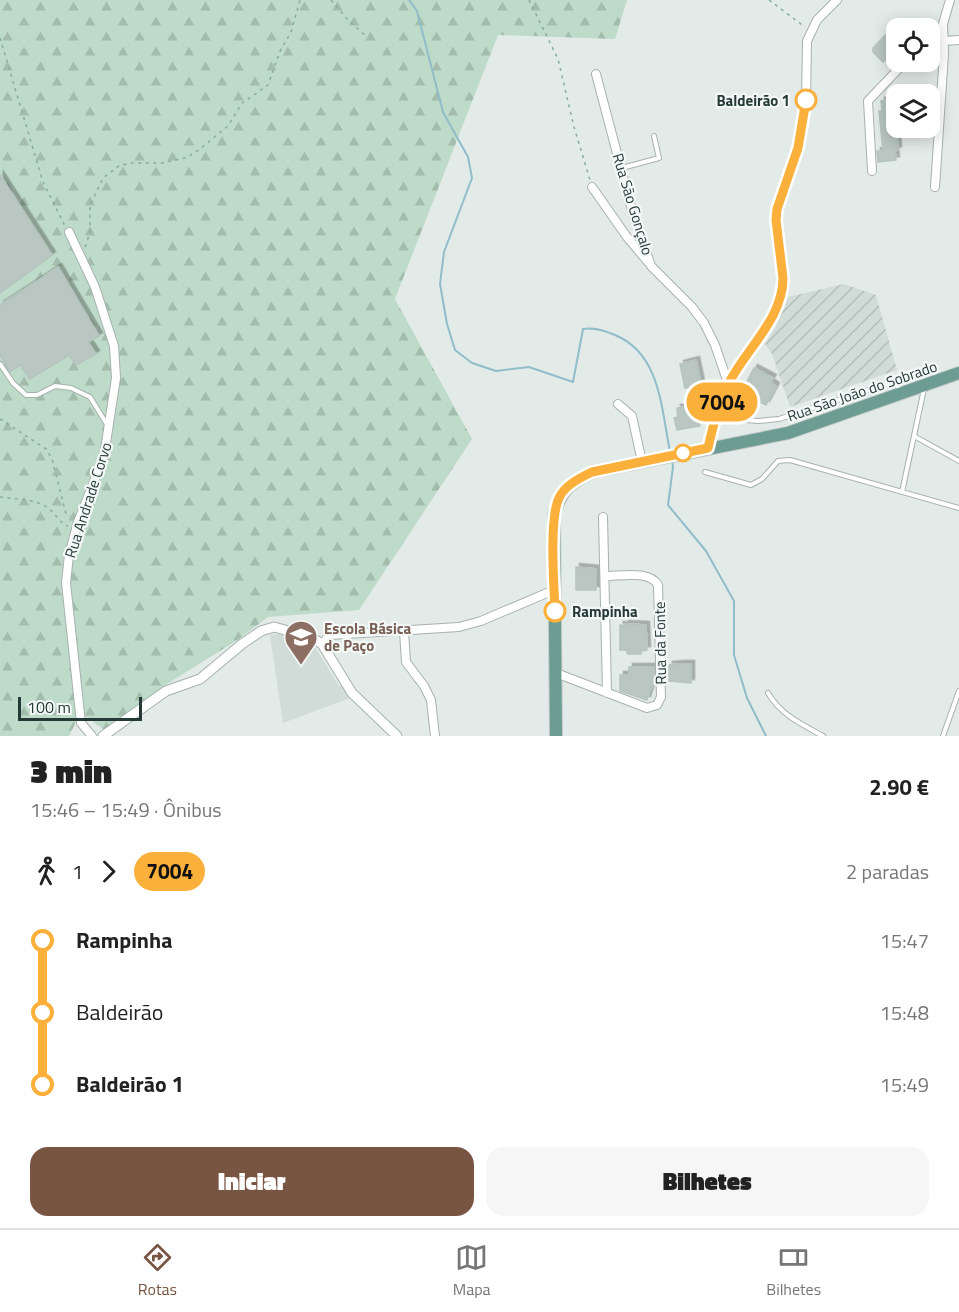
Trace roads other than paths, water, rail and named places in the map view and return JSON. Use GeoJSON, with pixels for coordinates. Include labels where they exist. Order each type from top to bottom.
{"type":"FeatureCollection","features":[{"type":"Feature","properties":{"kind":"main road","name":"Rua São João do Sobrado"},"geometry":{"type":"LineString","coordinates":[[556,736],[554,515],[559,497],[577,480],[592,472],[788,433],[959,373]]}},
{"type":"Feature","properties":{"kind":"street"},"geometry":{"type":"LineString","coordinates":[[708,448],[728,383],[769,323],[781,296],[783,278],[776,220],[777,209],[795,162],[802,133],[806,100],[807,41],[817,20],[837,0]]}},
{"type":"Feature","properties":{"kind":"street"},"geometry":{"type":"LineString","coordinates":[[935,187],[944,54],[943,24],[950,0]]}},
{"type":"Feature","properties":{"kind":"street"},"geometry":{"type":"LineString","coordinates":[[940,41],[959,40]]}},
{"type":"Feature","properties":{"kind":"street"},"geometry":{"type":"LineString","coordinates":[[872,171],[868,100],[895,72]]}},
{"type":"Feature","properties":{"kind":"street","name":"Rua São Gonçalo"},"geometry":{"type":"LineString","coordinates":[[596,74],[632,210],[651,266],[692,307],[704,323],[715,345],[728,383]]}},
{"type":"Feature","properties":{"kind":"street"},"geometry":{"type":"LineString","coordinates":[[592,187],[627,237],[651,266]]}},
{"type":"Feature","properties":{"kind":"street","name":"Rua Andrade Corvo"},"geometry":{"type":"LineString","coordinates":[[69,232],[95,286],[114,346],[116,378],[104,456],[69,555],[66,583],[81,723],[92,736]]}},
{"type":"Feature","properties":{"kind":"street"},"geometry":{"type":"LineString","coordinates":[[618,404],[632,416],[642,462]]}},
{"type":"Feature","properties":{"kind":"street"},"geometry":{"type":"LineString","coordinates":[[603,517],[607,693]]}},
{"type":"Feature","properties":{"kind":"street","name":"Rua da Fonte"},"geometry":{"type":"LineString","coordinates":[[555,674],[647,708],[657,705],[661,697],[658,585],[649,576],[605,576]]}},
{"type":"Feature","properties":{"kind":"street"},"geometry":{"type":"LineString","coordinates":[[322,644],[330,635],[459,627],[481,621],[554,590]]}},
{"type":"Feature","properties":{"kind":"street"},"geometry":{"type":"LineString","coordinates":[[103,736],[166,691],[200,679],[242,644],[261,631],[274,627],[311,637],[322,644],[352,693],[397,736]]}},
{"type":"Feature","properties":{"kind":"street"},"geometry":{"type":"LineString","coordinates":[[404,631],[406,662],[424,686],[431,700],[435,736]]}},
{"type":"Feature","properties":{"kind":"street"},"geometry":{"type":"LineString","coordinates":[[556,688],[574,682]]}},
{"type":"Feature","properties":{"kind":"lane"},"geometry":{"type":"LineString","coordinates":[[621,168],[659,158],[654,136]]}},
{"type":"Feature","properties":{"kind":"lane"},"geometry":{"type":"LineString","coordinates":[[0,364],[13,383],[26,395],[37,395],[56,386],[70,388],[90,397],[109,429]]}},
{"type":"Feature","properties":{"kind":"lane"},"geometry":{"type":"LineString","coordinates":[[719,411],[746,420],[778,419],[893,382],[904,392]]}},
{"type":"Feature","properties":{"kind":"lane"},"geometry":{"type":"LineString","coordinates":[[902,492],[924,385]]}},
{"type":"Feature","properties":{"kind":"lane"},"geometry":{"type":"LineString","coordinates":[[914,436],[959,461]]}},
{"type":"Feature","properties":{"kind":"lane"},"geometry":{"type":"LineString","coordinates":[[705,472],[751,485],[757,483],[774,464],[783,459],[959,508]]}},
{"type":"Feature","properties":{"kind":"lane"},"geometry":{"type":"LineString","coordinates":[[943,736],[959,691]]}},
{"type":"Feature","properties":{"kind":"lane"},"geometry":{"type":"LineString","coordinates":[[768,693],[774,704],[785,714],[823,736]]}},
{"type":"Feature","properties":{"kind":"waterway"},"geometry":{"type":"LineString","coordinates":[[409,0],[417,11],[443,112],[468,157],[472,178],[444,252],[440,284],[447,324],[455,350],[472,363],[496,371],[529,367],[573,382],[583,329],[595,329],[615,335],[642,355],[650,369],[661,401],[670,451]]}},
{"type":"Feature","properties":{"kind":"waterway"},"geometry":{"type":"LineString","coordinates":[[672,460],[668,505],[706,551],[734,601],[734,655],[747,698],[766,736]]}},
{"type":"Feature","properties":{"kind":"place","name":"Baldeirão 1"},"geometry":{"type":"Point","coordinates":[806,100]}},
{"type":"Feature","properties":{"kind":"place","name":"Rampinha"},"geometry":{"type":"Point","coordinates":[555,611]}},
{"type":"Feature","properties":{"kind":"place","name":"Escola Básica de Paço"},"geometry":{"type":"Point","coordinates":[301,666]}}]}
